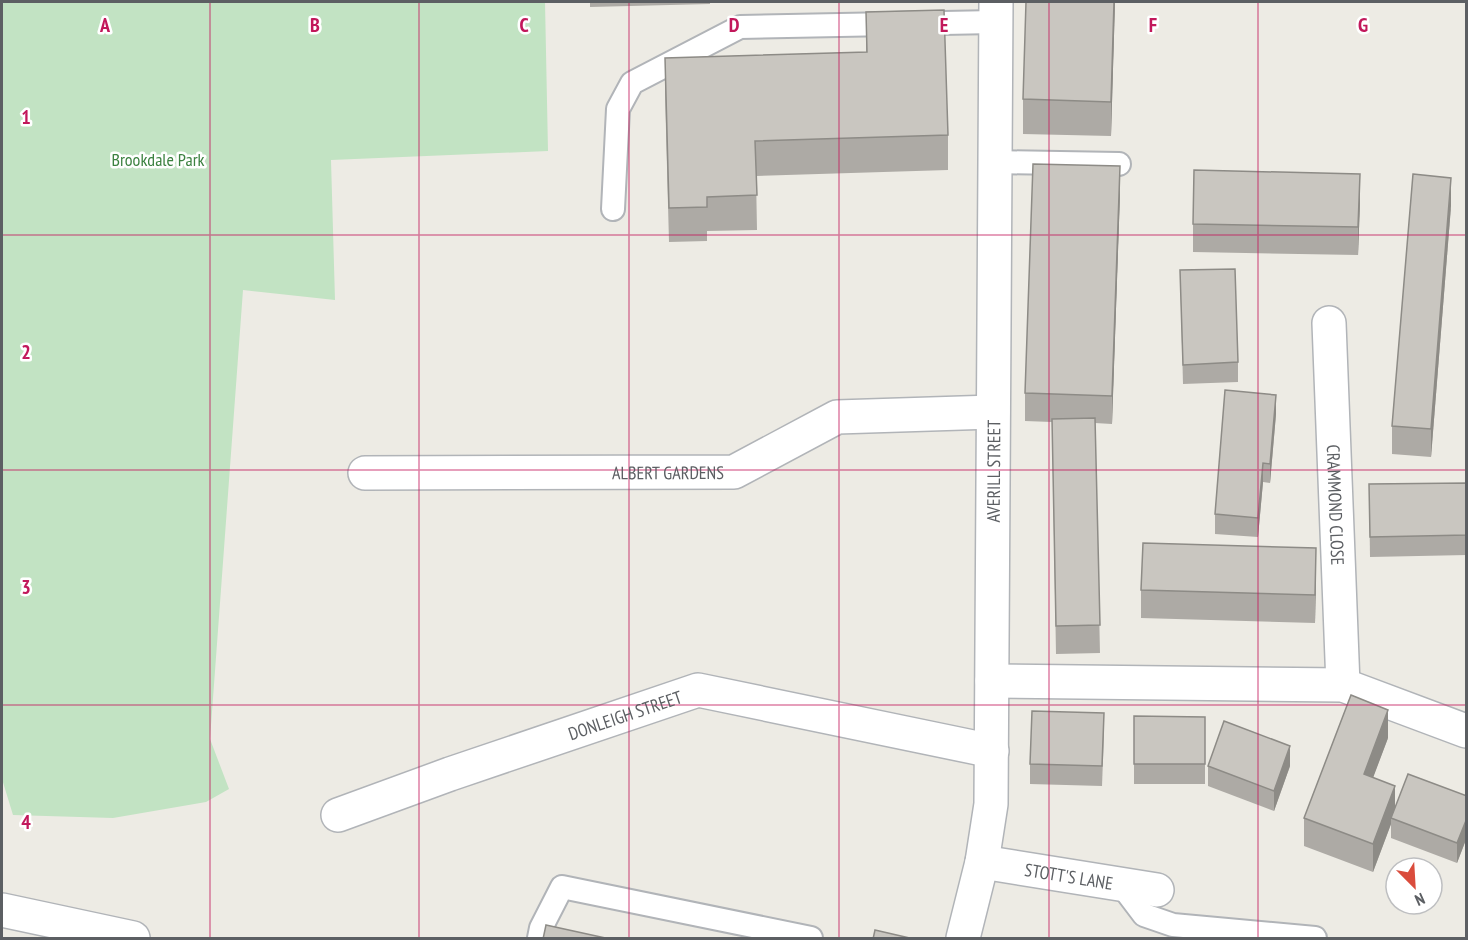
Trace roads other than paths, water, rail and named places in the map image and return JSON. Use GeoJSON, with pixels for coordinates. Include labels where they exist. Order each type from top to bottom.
{"type":"FeatureCollection","features":[{"type":"Feature","properties":{"kind":"street","name":"AVERILL STREET"},"geometry":{"type":"LineString","coordinates":[[963,939],[982,862],[991,804],[995,12]]}},
{"type":"Feature","properties":{"kind":"street","name":"CRAMMOND CLOSE"},"geometry":{"type":"LineString","coordinates":[[1329,323],[1343,685]]}},
{"type":"Feature","properties":{"kind":"street","name":"ALBERT GARDENS"},"geometry":{"type":"LineString","coordinates":[[365,473],[734,472],[837,417],[993,412]]}},
{"type":"Feature","properties":{"kind":"street"},"geometry":{"type":"LineString","coordinates":[[992,681],[1343,685],[1467,731]]}},
{"type":"Feature","properties":{"kind":"street","name":"DONLEIGH STREET"},"geometry":{"type":"LineString","coordinates":[[338,815],[450,774],[698,690],[992,752]]}},
{"type":"Feature","properties":{"kind":"street","name":"STOTT'S LANE"},"geometry":{"type":"LineString","coordinates":[[982,862],[1119,882],[1157,890]]}},
{"type":"Feature","properties":{"kind":"street"},"geometry":{"type":"LineString","coordinates":[[2,916],[133,939]]}},
{"type":"Feature","properties":{"kind":"lane"},"geometry":{"type":"LineString","coordinates":[[614,209],[618,109],[632,83],[740,27],[995,12]]}},
{"type":"Feature","properties":{"kind":"lane"},"geometry":{"type":"LineString","coordinates":[[994,162],[1119,164]]}},
{"type":"Feature","properties":{"kind":"lane"},"geometry":{"type":"LineString","coordinates":[[1119,882],[1143,915],[1173,925],[1315,939]]}},
{"type":"Feature","properties":{"kind":"lane"},"geometry":{"type":"LineString","coordinates":[[539,939],[541,928],[562,887],[811,939]]}},
{"type":"Feature","properties":{"kind":"park label","name":"Brookdale Park"},"geometry":{"type":"Point","coordinates":[158,159]}}]}
